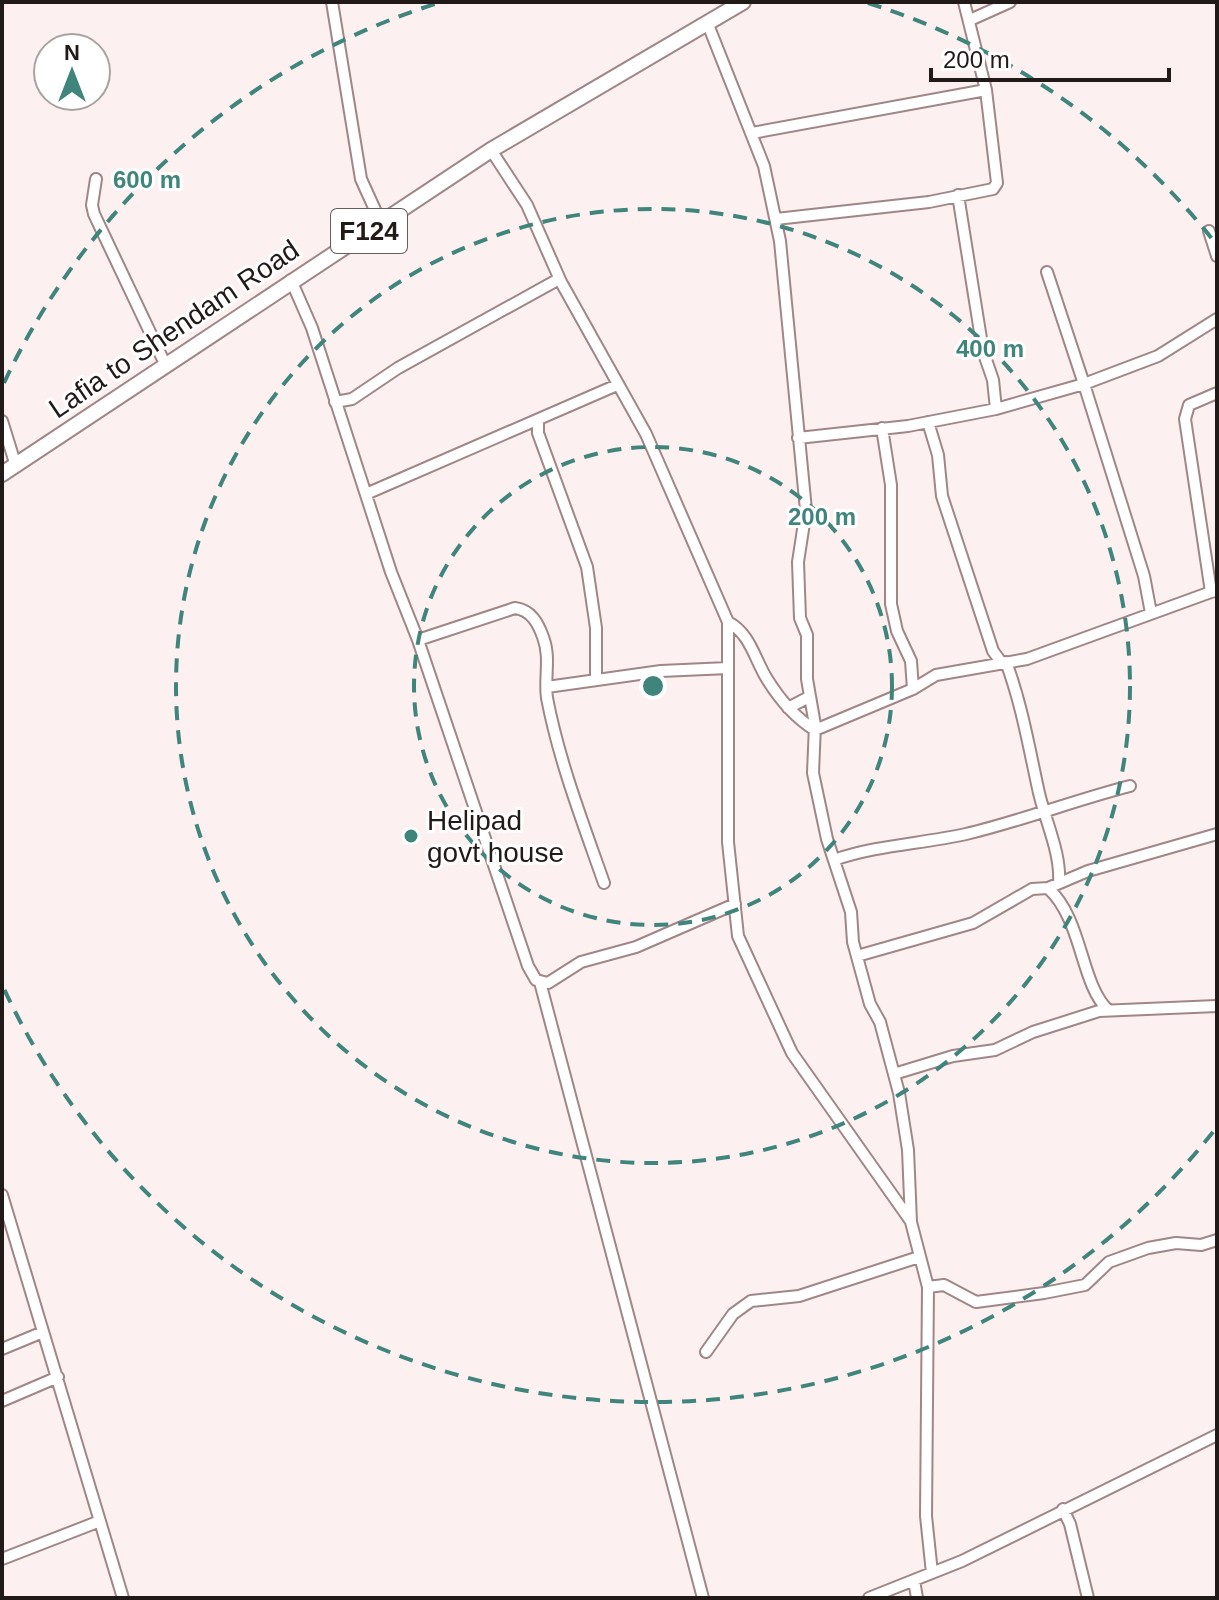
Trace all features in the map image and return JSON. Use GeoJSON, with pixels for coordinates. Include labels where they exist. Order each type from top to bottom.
{"type":"FeatureCollection","features":[{"type":"Feature","properties":{"kind":"main road","name":"Lafia to Shendam Road"},"geometry":{"type":"LineString","coordinates":[[2,474],[491,150],[742,2]]}},
{"type":"Feature","properties":{"kind":"street"},"geometry":{"type":"LineString","coordinates":[[332,2],[361,179],[381,223]]}},
{"type":"Feature","properties":{"kind":"street"},"geometry":{"type":"LineString","coordinates":[[776,219],[958,195],[996,186],[986,90],[964,2]]}},
{"type":"Feature","properties":{"kind":"street"},"geometry":{"type":"LineString","coordinates":[[970,20],[1010,2]]}},
{"type":"Feature","properties":{"kind":"street"},"geometry":{"type":"LineString","coordinates":[[707,22],[752,133],[776,219],[793,357],[806,510],[798,562],[800,618],[808,646],[809,697],[815,730],[813,773],[834,860],[851,912],[857,956],[894,1074],[908,1150],[911,1222],[928,1287],[925,1505],[926,1544],[932,1573]]}},
{"type":"Feature","properties":{"kind":"street"},"geometry":{"type":"LineString","coordinates":[[752,133],[986,90]]}},
{"type":"Feature","properties":{"kind":"street"},"geometry":{"type":"LineString","coordinates":[[491,150],[527,205],[559,279],[670,483],[683,523],[728,622],[728,842],[738,936],[792,1053],[911,1222]]}},
{"type":"Feature","properties":{"kind":"street"},"geometry":{"type":"LineString","coordinates":[[96,179],[92,205],[94,214],[166,366]]}},
{"type":"Feature","properties":{"kind":"street"},"geometry":{"type":"LineString","coordinates":[[958,195],[983,351],[993,380],[996,409]]}},
{"type":"Feature","properties":{"kind":"street"},"geometry":{"type":"LineString","coordinates":[[1209,231],[1217,256]]}},
{"type":"Feature","properties":{"kind":"street"},"geometry":{"type":"LineString","coordinates":[[1047,272],[1144,576],[1151,613]]}},
{"type":"Feature","properties":{"kind":"street"},"geometry":{"type":"LineString","coordinates":[[335,402],[352,399],[398,368],[559,279]]}},
{"type":"Feature","properties":{"kind":"street"},"geometry":{"type":"LineString","coordinates":[[291,280],[312,328],[528,966],[540,982],[703,1598]]}},
{"type":"Feature","properties":{"kind":"street"},"geometry":{"type":"LineString","coordinates":[[798,438],[928,422],[996,409],[1084,384],[1158,356],[1217,319]]}},
{"type":"Feature","properties":{"kind":"street"},"geometry":{"type":"LineString","coordinates":[[366,494],[617,385]]}},
{"type":"Feature","properties":{"kind":"street"},"geometry":{"type":"LineString","coordinates":[[815,730],[913,689],[936,675],[1038,656],[1214,591],[1185,419],[1189,405],[1217,393]]}},
{"type":"Feature","properties":{"kind":"street"},"geometry":{"type":"LineString","coordinates":[[538,420],[538,433],[587,567],[596,628],[596,680]]}},
{"type":"Feature","properties":{"kind":"street"},"geometry":{"type":"LineString","coordinates":[[2,421],[16,466]]}},
{"type":"Feature","properties":{"kind":"street"},"geometry":{"type":"LineString","coordinates":[[928,422],[938,455],[942,496],[993,651],[1003,662],[1024,715],[1044,812],[1060,867],[1058,897],[1082,950],[1099,1001],[1108,1010]]}},
{"type":"Feature","properties":{"kind":"street"},"geometry":{"type":"LineString","coordinates":[[525,426],[538,433]]}},
{"type":"Feature","properties":{"kind":"street"},"geometry":{"type":"LineString","coordinates":[[882,428],[891,485],[891,604],[897,631],[911,661],[913,689]]}},
{"type":"Feature","properties":{"kind":"street"},"geometry":{"type":"LineString","coordinates":[[418,640],[509,609],[522,609],[531,615],[543,637],[548,657],[547,687],[571,790],[604,883]]}},
{"type":"Feature","properties":{"kind":"street"},"geometry":{"type":"LineString","coordinates":[[728,622],[741,630],[766,677],[788,708],[815,730]]}},
{"type":"Feature","properties":{"kind":"street"},"geometry":{"type":"LineString","coordinates":[[547,687],[661,671],[728,668]]}},
{"type":"Feature","properties":{"kind":"street"},"geometry":{"type":"LineString","coordinates":[[788,708],[809,697]]}},
{"type":"Feature","properties":{"kind":"street"},"geometry":{"type":"LineString","coordinates":[[834,860],[868,848],[946,839],[1130,786]]}},
{"type":"Feature","properties":{"kind":"street"},"geometry":{"type":"LineString","coordinates":[[857,956],[973,923],[1027,890],[1217,834]]}},
{"type":"Feature","properties":{"kind":"street"},"geometry":{"type":"LineString","coordinates":[[540,982],[548,983],[581,962],[636,947],[735,904]]}},
{"type":"Feature","properties":{"kind":"street"},"geometry":{"type":"LineString","coordinates":[[1095,1013],[1099,1001]]}},
{"type":"Feature","properties":{"kind":"street"},"geometry":{"type":"LineString","coordinates":[[894,1074],[953,1056],[995,1050],[1033,1032],[1108,1010],[1217,1006]]}},
{"type":"Feature","properties":{"kind":"street"},"geometry":{"type":"LineString","coordinates":[[2,1195],[123,1598]]}},
{"type":"Feature","properties":{"kind":"street"},"geometry":{"type":"LineString","coordinates":[[928,1287],[944,1285],[976,1302],[1044,1293],[1085,1285],[1114,1259],[1148,1248],[1176,1243],[1201,1245],[1217,1240]]}},
{"type":"Feature","properties":{"kind":"street"},"geometry":{"type":"LineString","coordinates":[[706,1352],[733,1314],[751,1301],[799,1296],[919,1257]]}},
{"type":"Feature","properties":{"kind":"street"},"geometry":{"type":"LineString","coordinates":[[2,1349],[43,1332]]}},
{"type":"Feature","properties":{"kind":"street"},"geometry":{"type":"LineString","coordinates":[[2,1401],[58,1377]]}},
{"type":"Feature","properties":{"kind":"street"},"geometry":{"type":"LineString","coordinates":[[869,1598],[932,1573],[1217,1435]]}},
{"type":"Feature","properties":{"kind":"street"},"geometry":{"type":"LineString","coordinates":[[1063,1509],[1070,1524],[1088,1598]]}},
{"type":"Feature","properties":{"kind":"street"},"geometry":{"type":"LineString","coordinates":[[2,1559],[100,1521]]}},
{"type":"Feature","properties":{"kind":"street"},"geometry":{"type":"LineString","coordinates":[[914,1580],[917,1598]]}},
{"type":"Feature","properties":{"kind":"place","name":"Helipad govt house"},"geometry":{"type":"Point","coordinates":[411,836]}}]}
